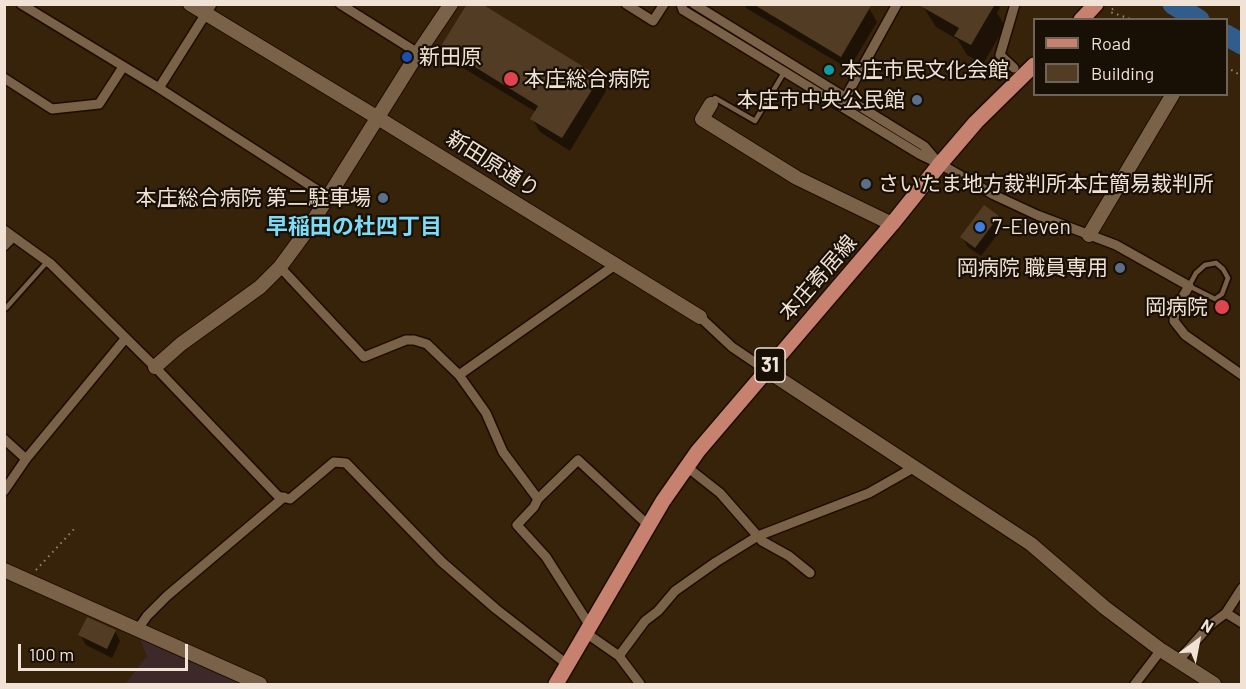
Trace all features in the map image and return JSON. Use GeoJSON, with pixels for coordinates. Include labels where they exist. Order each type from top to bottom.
{"type":"FeatureCollection","features":[{"type":"Feature","properties":{"kind":"main road"},"geometry":{"type":"LineString","coordinates":[[1083,18],[1096,4]]}},
{"type":"Feature","properties":{"kind":"main road","name":"本庄寄居線"},"geometry":{"type":"LineString","coordinates":[[556,684],[648,525],[698,451],[976,122],[1033,67]]}},
{"type":"Feature","properties":{"kind":"street"},"geometry":{"type":"LineString","coordinates":[[21,4],[159,88],[328,197]]}},
{"type":"Feature","properties":{"kind":"street","name":"新田原通り"},"geometry":{"type":"LineString","coordinates":[[190,4],[209,9],[378,118],[700,317],[732,347],[766,370]]}},
{"type":"Feature","properties":{"kind":"street"},"geometry":{"type":"LineString","coordinates":[[340,4],[418,53]]}},
{"type":"Feature","properties":{"kind":"street"},"geometry":{"type":"LineString","coordinates":[[155,367],[181,344],[260,287],[280,267],[308,229],[451,4]]}},
{"type":"Feature","properties":{"kind":"street"},"geometry":{"type":"LineString","coordinates":[[626,4],[653,21],[664,4]]}},
{"type":"Feature","properties":{"kind":"street"},"geometry":{"type":"LineString","coordinates":[[681,4],[683,10],[924,146],[940,164],[994,195],[1037,215],[1116,245],[1189,286],[1175,310],[1174,321],[1185,335],[1242,375]]}},
{"type":"Feature","properties":{"kind":"street"},"geometry":{"type":"LineString","coordinates":[[694,4],[787,68]]}},
{"type":"Feature","properties":{"kind":"street"},"geometry":{"type":"LineString","coordinates":[[843,102],[897,4]]}},
{"type":"Feature","properties":{"kind":"street"},"geometry":{"type":"LineString","coordinates":[[1014,68],[1000,55],[1015,4]]}},
{"type":"Feature","properties":{"kind":"street"},"geometry":{"type":"LineString","coordinates":[[159,88],[209,9]]}},
{"type":"Feature","properties":{"kind":"street"},"geometry":{"type":"LineString","coordinates":[[4,78],[52,109],[76,107],[99,104],[123,67]]}},
{"type":"Feature","properties":{"kind":"street"},"geometry":{"type":"LineString","coordinates":[[1089,235],[1172,96]]}},
{"type":"Feature","properties":{"kind":"street"},"geometry":{"type":"LineString","coordinates":[[711,104],[702,119],[797,178],[892,224]]}},
{"type":"Feature","properties":{"kind":"street"},"geometry":{"type":"LineString","coordinates":[[4,230],[47,261],[155,367],[278,496],[290,499],[334,462],[346,463],[442,562],[496,609],[568,665]]}},
{"type":"Feature","properties":{"kind":"street"},"geometry":{"type":"LineString","coordinates":[[4,246],[13,237]]}},
{"type":"Feature","properties":{"kind":"street"},"geometry":{"type":"LineString","coordinates":[[459,375],[615,265]]}},
{"type":"Feature","properties":{"kind":"street"},"geometry":{"type":"LineString","coordinates":[[280,267],[364,357],[406,340],[414,339],[427,344],[459,375],[486,412],[503,452],[538,499]]}},
{"type":"Feature","properties":{"kind":"street"},"geometry":{"type":"LineString","coordinates":[[4,491],[26,459],[125,339]]}},
{"type":"Feature","properties":{"kind":"street"},"geometry":{"type":"LineString","coordinates":[[766,370],[1031,544],[1104,607],[1161,650],[1214,684]]}},
{"type":"Feature","properties":{"kind":"street"},"geometry":{"type":"LineString","coordinates":[[4,439],[26,459]]}},
{"type":"Feature","properties":{"kind":"street"},"geometry":{"type":"LineString","coordinates":[[640,684],[619,656],[588,630],[546,557],[517,525],[534,507],[538,499],[578,460],[648,525]]}},
{"type":"Feature","properties":{"kind":"street"},"geometry":{"type":"LineString","coordinates":[[687,467],[720,493],[762,541],[789,556],[810,573]]}},
{"type":"Feature","properties":{"kind":"street"},"geometry":{"type":"LineString","coordinates":[[619,656],[645,621],[658,611],[675,591],[758,536],[869,493],[913,468]]}},
{"type":"Feature","properties":{"kind":"street"},"geometry":{"type":"LineString","coordinates":[[138,629],[147,616],[167,596],[284,497]]}},
{"type":"Feature","properties":{"kind":"street"},"geometry":{"type":"LineString","coordinates":[[4,570],[260,684]]}},
{"type":"Feature","properties":{"kind":"street"},"geometry":{"type":"LineString","coordinates":[[1178,661],[1210,625],[1226,613],[1242,588]]}},
{"type":"Feature","properties":{"kind":"street"},"geometry":{"type":"LineString","coordinates":[[1226,613],[1242,622]]}},
{"type":"Feature","properties":{"kind":"street"},"geometry":{"type":"LineString","coordinates":[[1135,684],[1161,650]]}},
{"type":"Feature","properties":{"kind":"lane"},"geometry":{"type":"LineString","coordinates":[[711,104],[715,98],[755,121],[787,68]]}},
{"type":"Feature","properties":{"kind":"lane"},"geometry":{"type":"LineString","coordinates":[[4,307],[6,308],[47,261]]}},
{"type":"Feature","properties":{"kind":"lane"},"geometry":{"type":"LineString","coordinates":[[1216,263],[1228,278],[1222,294],[1215,299],[1189,286],[1196,273],[1205,265],[1216,263]]}},
{"type":"Feature","properties":{"kind":"path"},"geometry":{"type":"LineString","coordinates":[[1117,4],[1110,12],[1128,18]]}},
{"type":"Feature","properties":{"kind":"path"},"geometry":{"type":"LineString","coordinates":[[1228,67],[1242,76]]}},
{"type":"Feature","properties":{"kind":"path"},"geometry":{"type":"LineString","coordinates":[[26,580],[75,528]]}},
{"type":"Feature","properties":{"kind":"shaded area"},"geometry":{"type":"Polygon","coordinates":[[[139,637],[245,684],[125,684],[147,656],[139,637]]]}},
{"type":"Feature","properties":{"kind":"building"},"geometry":{"type":"Polygon","coordinates":[[[467,4],[482,4],[600,77],[562,138],[530,119],[538,106],[441,46],[467,4]]]}},
{"type":"Feature","properties":{"kind":"building","name":"本庄市民文化会館"},"geometry":{"type":"Polygon","coordinates":[[[753,4],[872,4],[841,57],[753,4]]]}},
{"type":"Feature","properties":{"kind":"building"},"geometry":{"type":"Polygon","coordinates":[[[917,4],[995,4],[971,45],[954,36],[959,28],[917,4]]]}},
{"type":"Feature","properties":{"kind":"building","name":"7-Eleven"},"geometry":{"type":"Polygon","coordinates":[[[984,205],[999,216],[975,248],[960,237],[984,205]]]}},
{"type":"Feature","properties":{"kind":"building"},"geometry":{"type":"Polygon","coordinates":[[[87,617],[116,630],[107,649],[78,635],[87,617]]]}},
{"type":"Feature","properties":{"kind":"waterway"},"geometry":{"type":"LineString","coordinates":[[1173,4],[1196,18]]}},
{"type":"Feature","properties":{"kind":"waterway"},"geometry":{"type":"LineString","coordinates":[[1228,36],[1242,44]]}},
{"type":"Feature","properties":{"kind":"place","name":"新田原"},"geometry":{"type":"Point","coordinates":[407,57]}},
{"type":"Feature","properties":{"kind":"place","name":"本庄市民文化会館"},"geometry":{"type":"Point","coordinates":[829,70]}},
{"type":"Feature","properties":{"kind":"place","name":"本庄総合病院"},"geometry":{"type":"Point","coordinates":[511,79]}},
{"type":"Feature","properties":{"kind":"place","name":"本庄市中央公民館"},"geometry":{"type":"Point","coordinates":[917,100]}},
{"type":"Feature","properties":{"kind":"place","name":"さいたま地方裁判所本庄簡易裁判所"},"geometry":{"type":"Point","coordinates":[866,184]}},
{"type":"Feature","properties":{"kind":"place","name":"本庄総合病院 第二駐車場"},"geometry":{"type":"Point","coordinates":[383,198]}},
{"type":"Feature","properties":{"kind":"place","name":"7-Eleven"},"geometry":{"type":"Point","coordinates":[980,227]}},
{"type":"Feature","properties":{"kind":"place","name":"岡病院 職員専用"},"geometry":{"type":"Point","coordinates":[1120,268]}},
{"type":"Feature","properties":{"kind":"place","name":"岡病院"},"geometry":{"type":"Point","coordinates":[1222,307]}},
{"type":"Feature","properties":{"kind":"district","name":"早稲田の杜四丁目"},"geometry":{"type":"Point","coordinates":[354,227]}}]}
